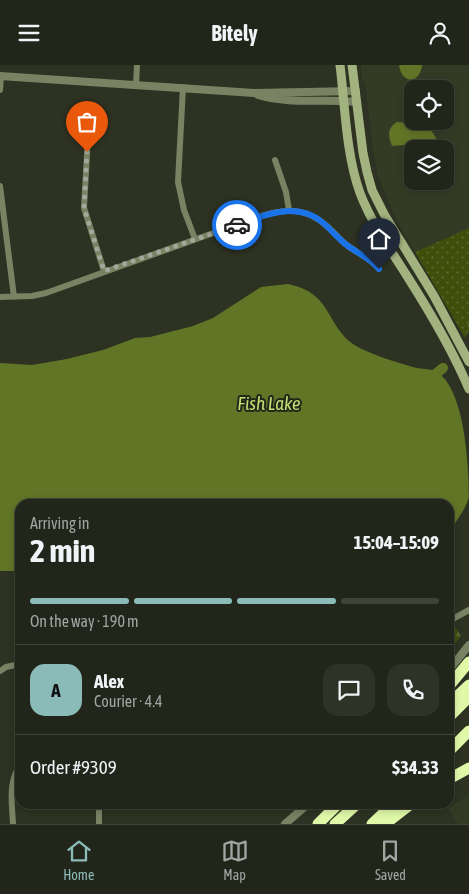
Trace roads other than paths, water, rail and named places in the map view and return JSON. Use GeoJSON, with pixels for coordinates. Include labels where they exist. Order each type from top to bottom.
{"type":"FeatureCollection","features":[{"type":"Feature","properties":{"kind":"highway"},"geometry":{"type":"LineString","coordinates":[[454,680],[469,662]]}},
{"type":"Feature","properties":{"kind":"highway"},"geometry":{"type":"LineString","coordinates":[[454,690],[469,677]]}},
{"type":"Feature","properties":{"kind":"highway"},"geometry":{"type":"LineString","coordinates":[[454,699],[469,685]]}},
{"type":"Feature","properties":{"kind":"highway"},"geometry":{"type":"LineString","coordinates":[[454,712],[469,697]]}},
{"type":"Feature","properties":{"kind":"highway"},"geometry":{"type":"LineString","coordinates":[[454,746],[469,731]]}},
{"type":"Feature","properties":{"kind":"highway"},"geometry":{"type":"LineString","coordinates":[[454,776],[469,768]]}},
{"type":"Feature","properties":{"kind":"highway"},"geometry":{"type":"LineString","coordinates":[[318,824],[333,809]]}},
{"type":"Feature","properties":{"kind":"highway"},"geometry":{"type":"LineString","coordinates":[[335,824],[352,809]]}},
{"type":"Feature","properties":{"kind":"highway"},"geometry":{"type":"LineString","coordinates":[[372,824],[388,809]]}},
{"type":"Feature","properties":{"kind":"highway"},"geometry":{"type":"LineString","coordinates":[[385,824],[404,809]]}},
{"type":"Feature","properties":{"kind":"main road"},"geometry":{"type":"LineString","coordinates":[[340,65],[352,160],[356,181],[363,201],[381,234],[428,308],[452,352],[469,389]]}},
{"type":"Feature","properties":{"kind":"main road"},"geometry":{"type":"LineString","coordinates":[[352,65],[366,172],[375,196],[389,223],[438,303],[469,362]]}},
{"type":"Feature","properties":{"kind":"street"},"geometry":{"type":"LineString","coordinates":[[136,85],[137,65]]}},
{"type":"Feature","properties":{"kind":"street"},"geometry":{"type":"LineString","coordinates":[[0,90],[0,76],[254,93],[344,96],[357,102]]}},
{"type":"Feature","properties":{"kind":"street"},"geometry":{"type":"LineString","coordinates":[[183,87],[178,182],[184,210],[195,239]]}},
{"type":"Feature","properties":{"kind":"street"},"geometry":{"type":"LineString","coordinates":[[344,96],[356,91]]}},
{"type":"Feature","properties":{"kind":"street"},"geometry":{"type":"LineString","coordinates":[[88,136],[84,208],[104,271]]}},
{"type":"Feature","properties":{"kind":"street"},"geometry":{"type":"LineString","coordinates":[[275,160],[286,192],[289,210]]}},
{"type":"Feature","properties":{"kind":"street"},"geometry":{"type":"LineString","coordinates":[[0,186],[14,297]]}},
{"type":"Feature","properties":{"kind":"street"},"geometry":{"type":"LineString","coordinates":[[0,297],[40,294],[267,214],[289,210],[320,220],[348,246],[371,260],[379,269]]}},
{"type":"Feature","properties":{"kind":"street"},"geometry":{"type":"LineString","coordinates":[[454,618],[469,610]]}},
{"type":"Feature","properties":{"kind":"street"},"geometry":{"type":"LineString","coordinates":[[454,664],[469,645]]}},
{"type":"Feature","properties":{"kind":"street"},"geometry":{"type":"LineString","coordinates":[[0,671],[6,667],[15,665]]}},
{"type":"Feature","properties":{"kind":"street"},"geometry":{"type":"LineString","coordinates":[[13,824],[12,785],[15,775]]}},
{"type":"Feature","properties":{"kind":"street"},"geometry":{"type":"LineString","coordinates":[[99,809],[99,824]]}},
{"type":"Feature","properties":{"kind":"street"},"geometry":{"type":"LineString","coordinates":[[285,824],[302,809]]}},
{"type":"Feature","properties":{"kind":"water"},"geometry":{"type":"Polygon","coordinates":[[[399,65],[422,65],[421,71],[415,79],[407,79],[401,72],[399,65]]]}},
{"type":"Feature","properties":{"kind":"water"},"geometry":{"type":"Polygon","coordinates":[[[397,122],[404,122],[404,130],[431,130],[437,140],[404,140],[404,145],[392,146],[389,133],[397,122]]]}},
{"type":"Feature","properties":{"kind":"water","name":"Fish Lake"},"geometry":{"type":"Polygon","coordinates":[[[288,284],[302,288],[321,301],[337,327],[353,344],[393,361],[432,370],[443,377],[452,390],[458,407],[463,426],[468,466],[468,501],[454,525],[454,499],[15,499],[15,571],[0,571],[0,363],[32,365],[67,359],[103,350],[135,338],[150,337],[193,326],[213,318],[261,287],[288,284]]]}},
{"type":"Feature","properties":{"kind":"waterway"},"geometry":{"type":"LineString","coordinates":[[427,381],[443,368]]}}]}
